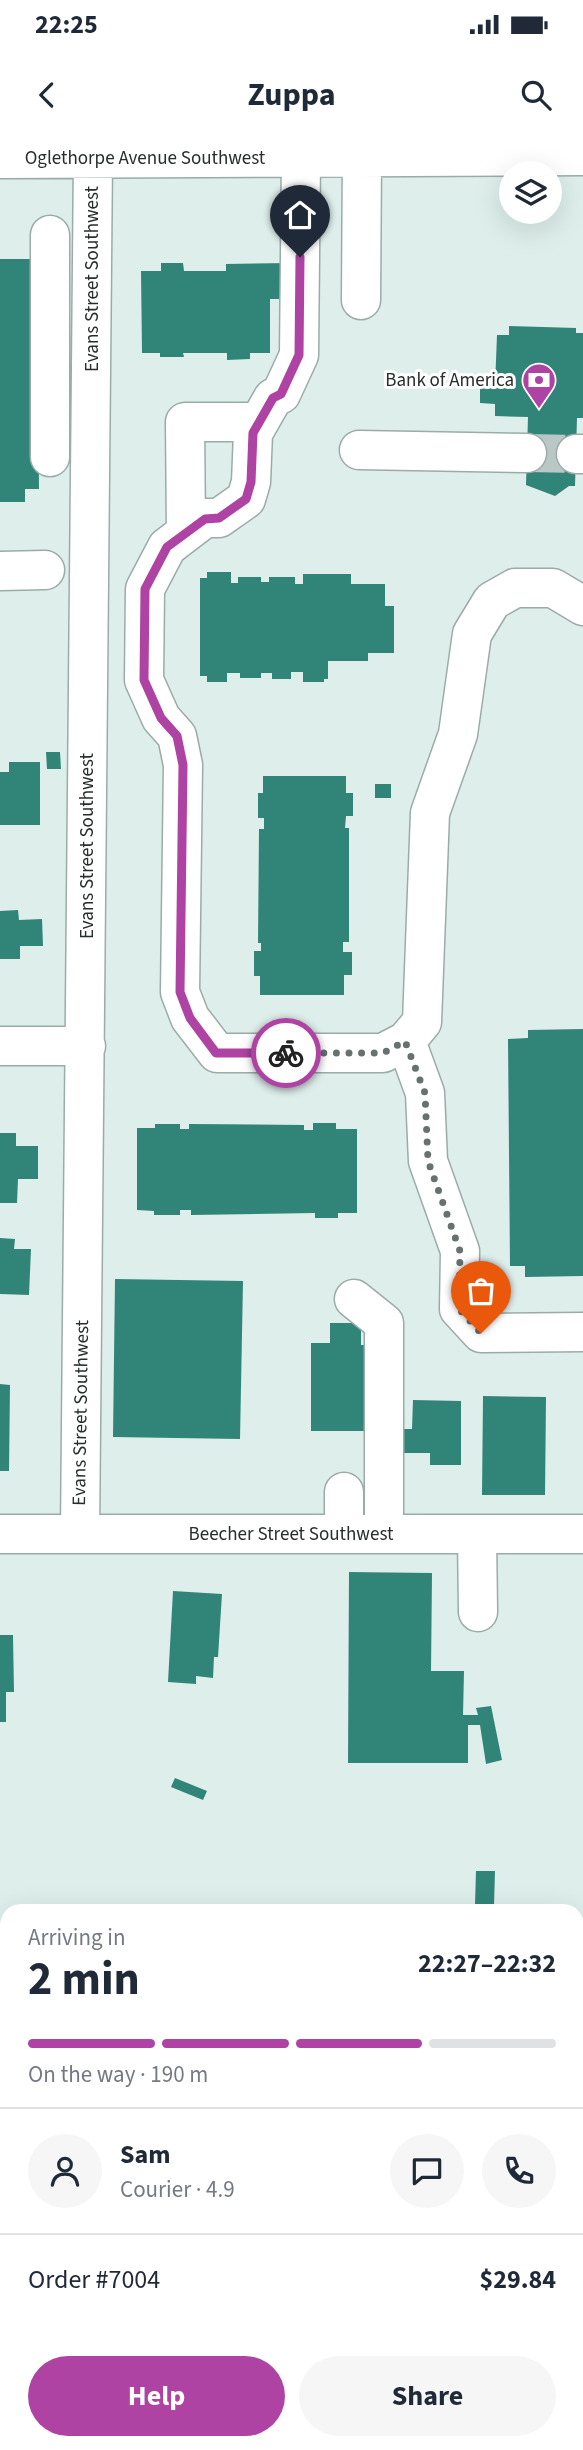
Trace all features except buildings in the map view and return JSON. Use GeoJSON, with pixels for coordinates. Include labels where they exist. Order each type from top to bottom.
{"type":"FeatureCollection","features":[{"type":"Feature","properties":{"kind":"street","name":"Oglethorpe Avenue Southwest"},"geometry":{"type":"LineString","coordinates":[[0,159],[93,157],[192,149],[238,149],[301,157],[583,156]]}},
{"type":"Feature","properties":{"kind":"street","name":"Evans Street Southwest"},"geometry":{"type":"LineString","coordinates":[[80,1534],[86,1046],[68,235],[93,157]]}},
{"type":"Feature","properties":{"kind":"street"},"geometry":{"type":"LineString","coordinates":[[301,157],[299,355],[281,394],[273,398],[253,433],[251,482],[246,499],[219,518],[205,519],[167,547],[145,589],[144,680],[161,718],[177,736],[183,765],[180,992],[190,1018],[216,1053],[383,1053],[405,1041],[422,1022],[430,813],[458,734],[472,634],[492,601],[515,588],[554,588],[583,606]]}},
{"type":"Feature","properties":{"kind":"street"},"geometry":{"type":"LineString","coordinates":[[361,300],[362,157]]}},
{"type":"Feature","properties":{"kind":"street"},"geometry":{"type":"LineString","coordinates":[[50,457],[68,235]]}},
{"type":"Feature","properties":{"kind":"street"},"geometry":{"type":"LineString","coordinates":[[186,532],[185,422],[259,422]]}},
{"type":"Feature","properties":{"kind":"street"},"geometry":{"type":"LineString","coordinates":[[359,450],[527,453]]}},
{"type":"Feature","properties":{"kind":"street"},"geometry":{"type":"LineString","coordinates":[[0,571],[45,570]]}},
{"type":"Feature","properties":{"kind":"street"},"geometry":{"type":"LineString","coordinates":[[405,1041],[425,1093],[428,1161],[460,1251],[459,1309],[481,1333],[583,1332]]}},
{"type":"Feature","properties":{"kind":"street"},"geometry":{"type":"LineString","coordinates":[[0,1046],[86,1046]]}},
{"type":"Feature","properties":{"kind":"street"},"geometry":{"type":"LineString","coordinates":[[354,1299],[384,1323],[384,1534]]}},
{"type":"Feature","properties":{"kind":"street"},"geometry":{"type":"LineString","coordinates":[[344,1492],[344,1534]]}},
{"type":"Feature","properties":{"kind":"street","name":"Beecher Street Southwest"},"geometry":{"type":"LineString","coordinates":[[0,1534],[583,1534]]}},
{"type":"Feature","properties":{"kind":"street"},"geometry":{"type":"LineString","coordinates":[[477,1534],[478,1612]]}},
{"type":"Feature","properties":{"kind":"tunnel"},"geometry":{"type":"LineString","coordinates":[[527,453],[576,454]]}},
{"type":"Feature","properties":{"kind":"way so far"},"geometry":{"type":"LineString","coordinates":[[286,1053],[383,1053],[405,1041],[425,1093],[428,1161],[460,1251],[459,1309],[481,1333]]}},
{"type":"Feature","properties":{"kind":"place","name":"Bank of America"},"geometry":{"type":"Point","coordinates":[539,410]}},
{"type":"Feature","properties":{"kind":"route"},"geometry":{"type":"LineString","coordinates":[[286,1053],[216,1053],[190,1018],[180,992],[183,765],[177,736],[161,718],[144,680],[145,589],[167,547],[205,519],[219,518],[246,499],[251,482],[253,433],[273,398],[281,394],[299,355],[300,257]]}}]}
